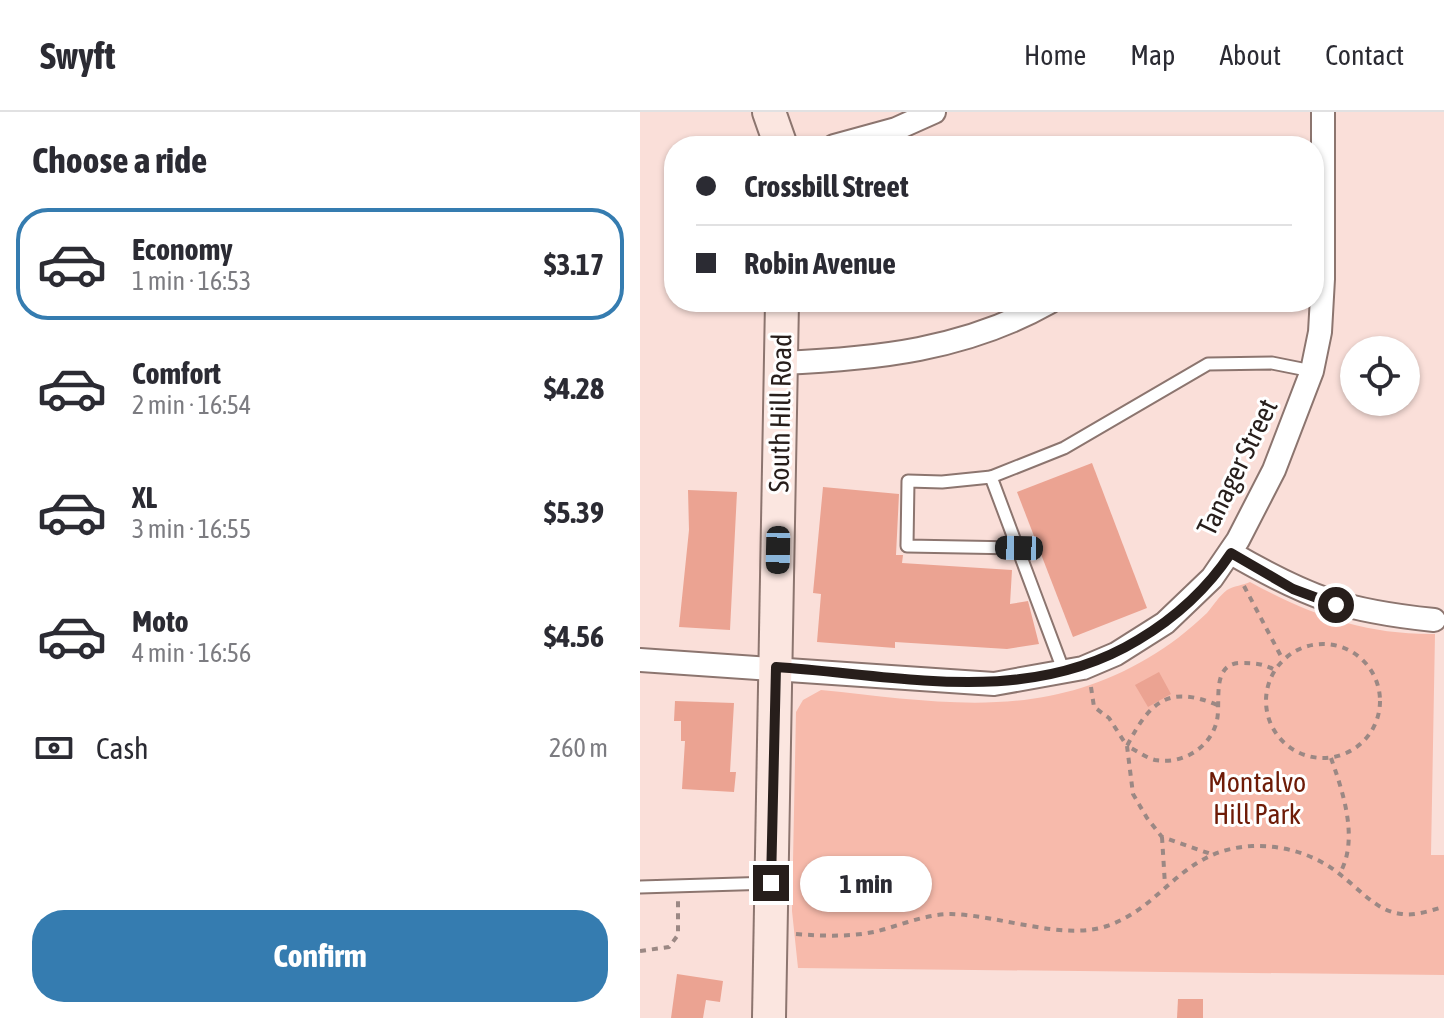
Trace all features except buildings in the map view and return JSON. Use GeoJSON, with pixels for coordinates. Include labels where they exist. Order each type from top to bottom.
{"type":"FeatureCollection","features":[{"type":"Feature","properties":{"kind":"street"},"geometry":{"type":"LineString","coordinates":[[769,112],[777,136]]}},
{"type":"Feature","properties":{"kind":"street"},"geometry":{"type":"LineString","coordinates":[[874,136],[934,112]]}},
{"type":"Feature","properties":{"kind":"street","name":"Tanager Street"},"geometry":{"type":"LineString","coordinates":[[1322,136],[1323,112]]}},
{"type":"Feature","properties":{"kind":"street","name":"South Hill Road"},"geometry":{"type":"LineString","coordinates":[[769,1018],[782,312]]}},
{"type":"Feature","properties":{"kind":"street"},"geometry":{"type":"LineString","coordinates":[[781,363],[896,355],[940,347],[988,332],[1029,312]]}},
{"type":"Feature","properties":{"kind":"street","name":"Tanager Street"},"geometry":{"type":"LineString","coordinates":[[640,660],[776,667],[972,684],[1022,681],[1074,670],[1116,654],[1165,623],[1196,595],[1231,553],[1274,470],[1312,371],[1320,332],[1320,312]]}},
{"type":"Feature","properties":{"kind":"street"},"geometry":{"type":"LineString","coordinates":[[1231,553],[1293,589],[1336,605],[1434,620]]}},
{"type":"Feature","properties":{"kind":"lane"},"geometry":{"type":"LineString","coordinates":[[1019,548],[907,546],[908,481],[964,481],[991,477],[1064,448],[1208,364],[1272,363],[1312,371]]}},
{"type":"Feature","properties":{"kind":"lane"},"geometry":{"type":"LineString","coordinates":[[991,477],[1074,670]]}},
{"type":"Feature","properties":{"kind":"lane"},"geometry":{"type":"LineString","coordinates":[[640,887],[771,883]]}},
{"type":"Feature","properties":{"kind":"path"},"geometry":{"type":"LineString","coordinates":[[1253,566],[1243,588],[1266,622],[1283,660]]}},
{"type":"Feature","properties":{"kind":"path"},"geometry":{"type":"LineString","coordinates":[[1315,645],[1333,645],[1364,661],[1380,693],[1374,728],[1349,752],[1331,758],[1313,757],[1295,751],[1280,739],[1270,724],[1266,705],[1267,687],[1275,670],[1283,660],[1315,645]]}},
{"type":"Feature","properties":{"kind":"path"},"geometry":{"type":"LineString","coordinates":[[1127,746],[1154,760],[1177,760],[1196,752],[1211,735],[1217,719],[1220,679],[1232,664],[1260,662],[1275,670]]}},
{"type":"Feature","properties":{"kind":"path"},"geometry":{"type":"LineString","coordinates":[[1074,670],[1093,692],[1094,707],[1109,718],[1127,746],[1133,794],[1162,837],[1165,885]]}},
{"type":"Feature","properties":{"kind":"path"},"geometry":{"type":"LineString","coordinates":[[1127,746],[1143,717],[1157,704],[1174,695],[1197,696],[1217,705]]}},
{"type":"Feature","properties":{"kind":"path"},"geometry":{"type":"LineString","coordinates":[[1331,758],[1343,794],[1347,824],[1347,847],[1340,873]]}},
{"type":"Feature","properties":{"kind":"path"},"geometry":{"type":"LineString","coordinates":[[1162,837],[1211,854]]}},
{"type":"Feature","properties":{"kind":"path"},"geometry":{"type":"LineString","coordinates":[[771,932],[854,935],[946,914],[981,916],[1079,931],[1107,926],[1138,910],[1165,885],[1211,854],[1254,846],[1284,848],[1316,858],[1386,910],[1416,914],[1444,907]]}},
{"type":"Feature","properties":{"kind":"path"},"geometry":{"type":"LineString","coordinates":[[640,951],[669,947],[678,935],[678,885]]}},
{"type":"Feature","properties":{"kind":"green space","name":"Montalvo Hill Park"},"geometry":{"type":"Polygon","coordinates":[[[1250,582],[1339,621],[1385,631],[1435,634],[1431,855],[1444,855],[1444,975],[798,968],[792,911],[796,712],[803,700],[821,690],[948,702],[1028,699],[1068,692],[1108,678],[1156,653],[1207,613],[1227,590],[1250,582]]]}},
{"type":"Feature","properties":{"kind":"route"},"geometry":{"type":"LineString","coordinates":[[771,883],[776,667],[972,684],[1022,681],[1065,673],[1116,654],[1165,623],[1196,595],[1231,553],[1293,589],[1336,605]]}}]}
